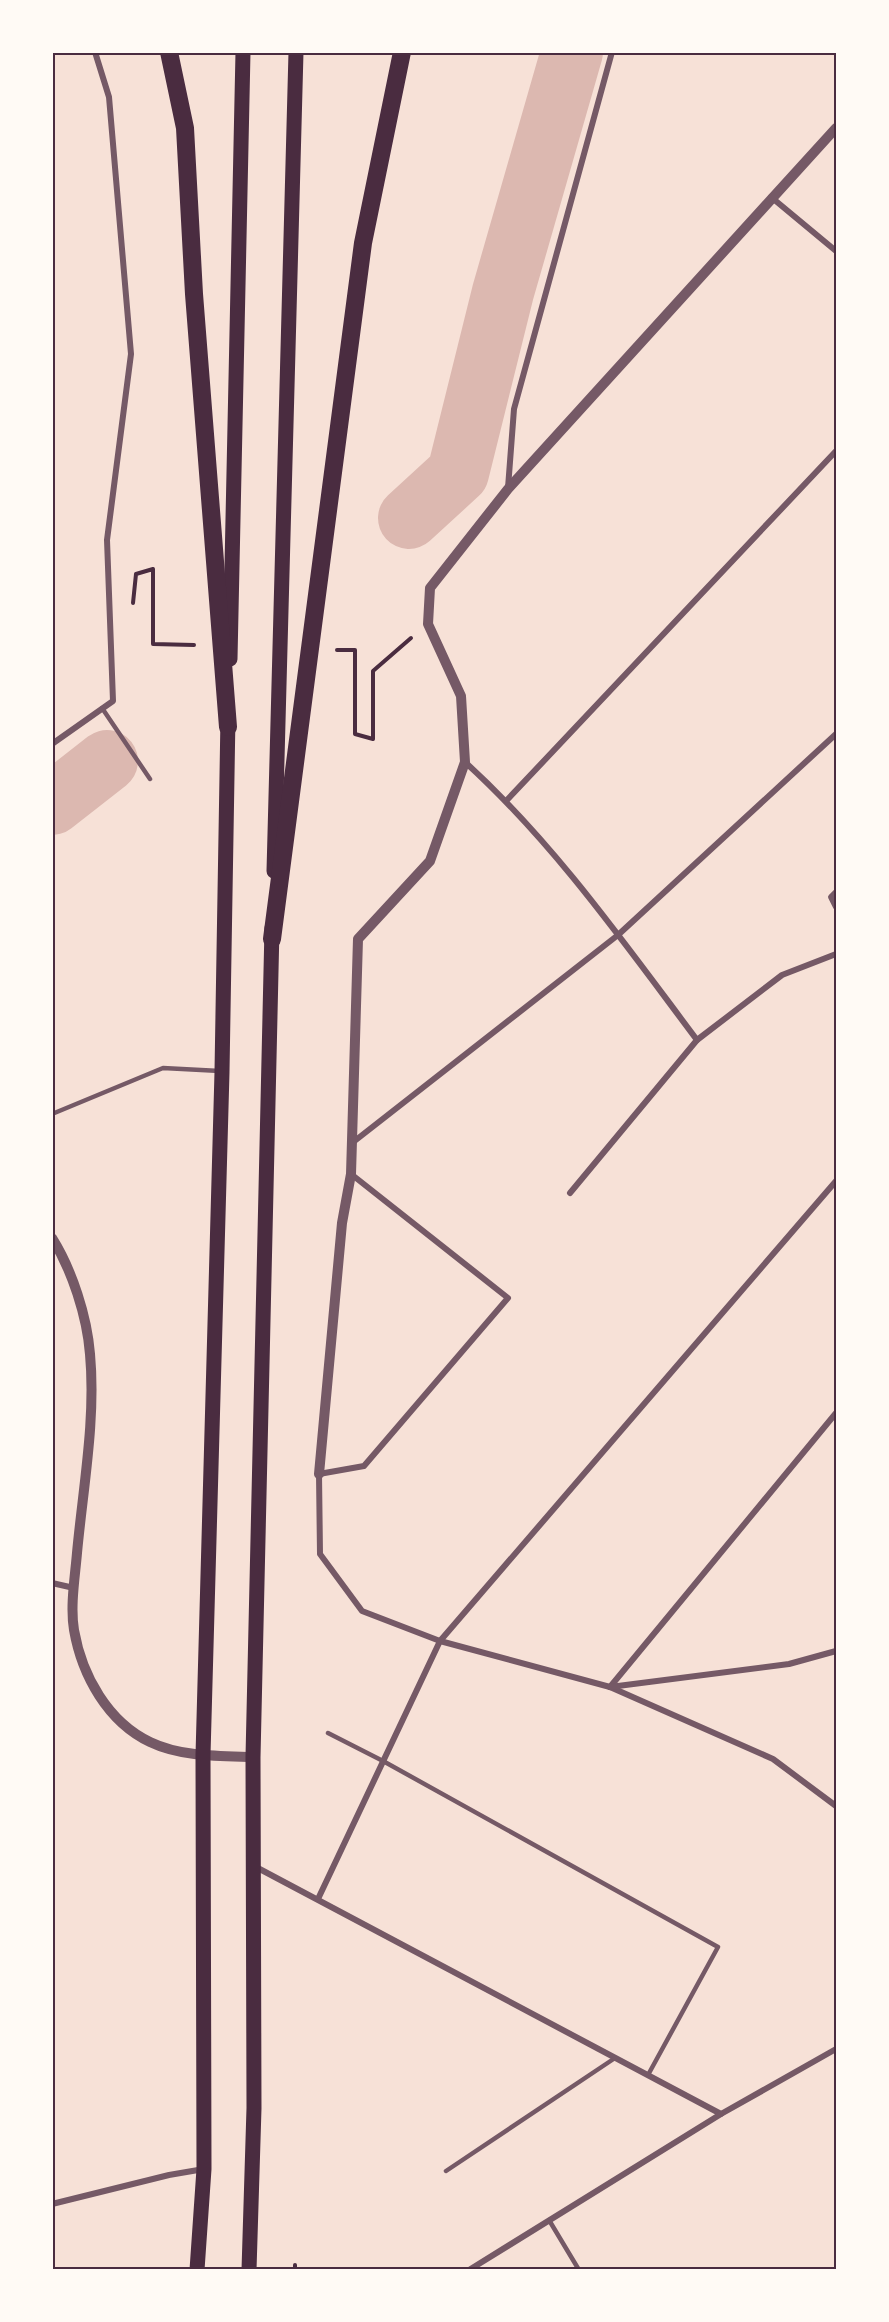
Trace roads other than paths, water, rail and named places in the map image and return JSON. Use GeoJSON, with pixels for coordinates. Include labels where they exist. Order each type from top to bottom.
{"type":"FeatureCollection","features":[{"type":"Feature","properties":{"kind":"highway"},"geometry":{"type":"LineString","coordinates":[[169,52],[185,128],[194,294],[228,727]]}},
{"type":"Feature","properties":{"kind":"highway"},"geometry":{"type":"LineString","coordinates":[[272,939],[363,243],[402,52]]}},
{"type":"Feature","properties":{"kind":"main road"},"geometry":{"type":"LineString","coordinates":[[197,2270],[204,2169],[202,1755],[222,1071],[243,52]]}},
{"type":"Feature","properties":{"kind":"main road"},"geometry":{"type":"LineString","coordinates":[[249,2270],[254,2108],[253,1756],[296,52]]}},
{"type":"Feature","properties":{"kind":"street"},"geometry":{"type":"LineString","coordinates":[[52,744],[113,700],[107,540],[131,354],[109,97],[95,52]]}},
{"type":"Feature","properties":{"kind":"street"},"geometry":{"type":"LineString","coordinates":[[508,489],[514,409],[612,52]]}},
{"type":"Feature","properties":{"kind":"street"},"geometry":{"type":"LineString","coordinates":[[837,128],[771,197],[508,489],[430,588],[428,624],[461,696],[465,762],[430,861],[358,939],[351,1174],[342,1222],[319,1474],[320,1554],[363,1611],[440,1641],[610,1687],[773,1759],[837,1806]]}},
{"type":"Feature","properties":{"kind":"street"},"geometry":{"type":"LineString","coordinates":[[771,197],[837,251]]}},
{"type":"Feature","properties":{"kind":"street"},"geometry":{"type":"LineString","coordinates":[[507,800],[837,451]]}},
{"type":"Feature","properties":{"kind":"street"},"geometry":{"type":"LineString","coordinates":[[352,1143],[618,935],[837,734]]}},
{"type":"Feature","properties":{"kind":"street"},"geometry":{"type":"LineString","coordinates":[[465,762],[507,800],[618,935],[696,1040]]}},
{"type":"Feature","properties":{"kind":"street"},"geometry":{"type":"LineString","coordinates":[[837,892],[831,897],[837,907]]}},
{"type":"Feature","properties":{"kind":"street"},"geometry":{"type":"LineString","coordinates":[[570,1193],[696,1040],[782,975],[837,954]]}},
{"type":"Feature","properties":{"kind":"street"},"geometry":{"type":"LineString","coordinates":[[319,1474],[364,1466],[508,1298],[351,1174]]}},
{"type":"Feature","properties":{"kind":"street"},"geometry":{"type":"LineString","coordinates":[[318,1899],[440,1641],[837,1181]]}},
{"type":"Feature","properties":{"kind":"street"},"geometry":{"type":"LineString","coordinates":[[52,1238],[61,1252],[80,1304],[90,1353],[90,1404],[74,1588],[74,1629],[83,1662],[98,1694],[118,1722],[151,1742],[202,1755],[253,1756]]}},
{"type":"Feature","properties":{"kind":"street"},"geometry":{"type":"LineString","coordinates":[[610,1687],[837,1413]]}},
{"type":"Feature","properties":{"kind":"street"},"geometry":{"type":"LineString","coordinates":[[52,1583],[74,1588]]}},
{"type":"Feature","properties":{"kind":"street"},"geometry":{"type":"LineString","coordinates":[[610,1687],[789,1664],[837,1651]]}},
{"type":"Feature","properties":{"kind":"street"},"geometry":{"type":"LineString","coordinates":[[254,1865],[721,2114]]}},
{"type":"Feature","properties":{"kind":"street"},"geometry":{"type":"LineString","coordinates":[[469,2270],[721,2114],[837,2049]]}},
{"type":"Feature","properties":{"kind":"street"},"geometry":{"type":"LineString","coordinates":[[52,2205],[204,2169]]}},
{"type":"Feature","properties":{"kind":"lane"},"geometry":{"type":"LineString","coordinates":[[102,708],[150,779]]}},
{"type":"Feature","properties":{"kind":"lane"},"geometry":{"type":"LineString","coordinates":[[52,1114],[163,1068],[222,1071]]}},
{"type":"Feature","properties":{"kind":"lane"},"geometry":{"type":"LineString","coordinates":[[328,1733],[383,1761],[718,1947],[648,2075]]}},
{"type":"Feature","properties":{"kind":"lane"},"geometry":{"type":"LineString","coordinates":[[446,2171],[615,2058]]}},
{"type":"Feature","properties":{"kind":"lane"},"geometry":{"type":"LineString","coordinates":[[549,2220],[579,2270]]}},
{"type":"Feature","properties":{"kind":"waterway"},"geometry":{"type":"LineString","coordinates":[[409,518],[458,473],[503,292],[572,52]]}},
{"type":"Feature","properties":{"kind":"waterway"},"geometry":{"type":"LineString","coordinates":[[52,804],[107,761]]}}]}
